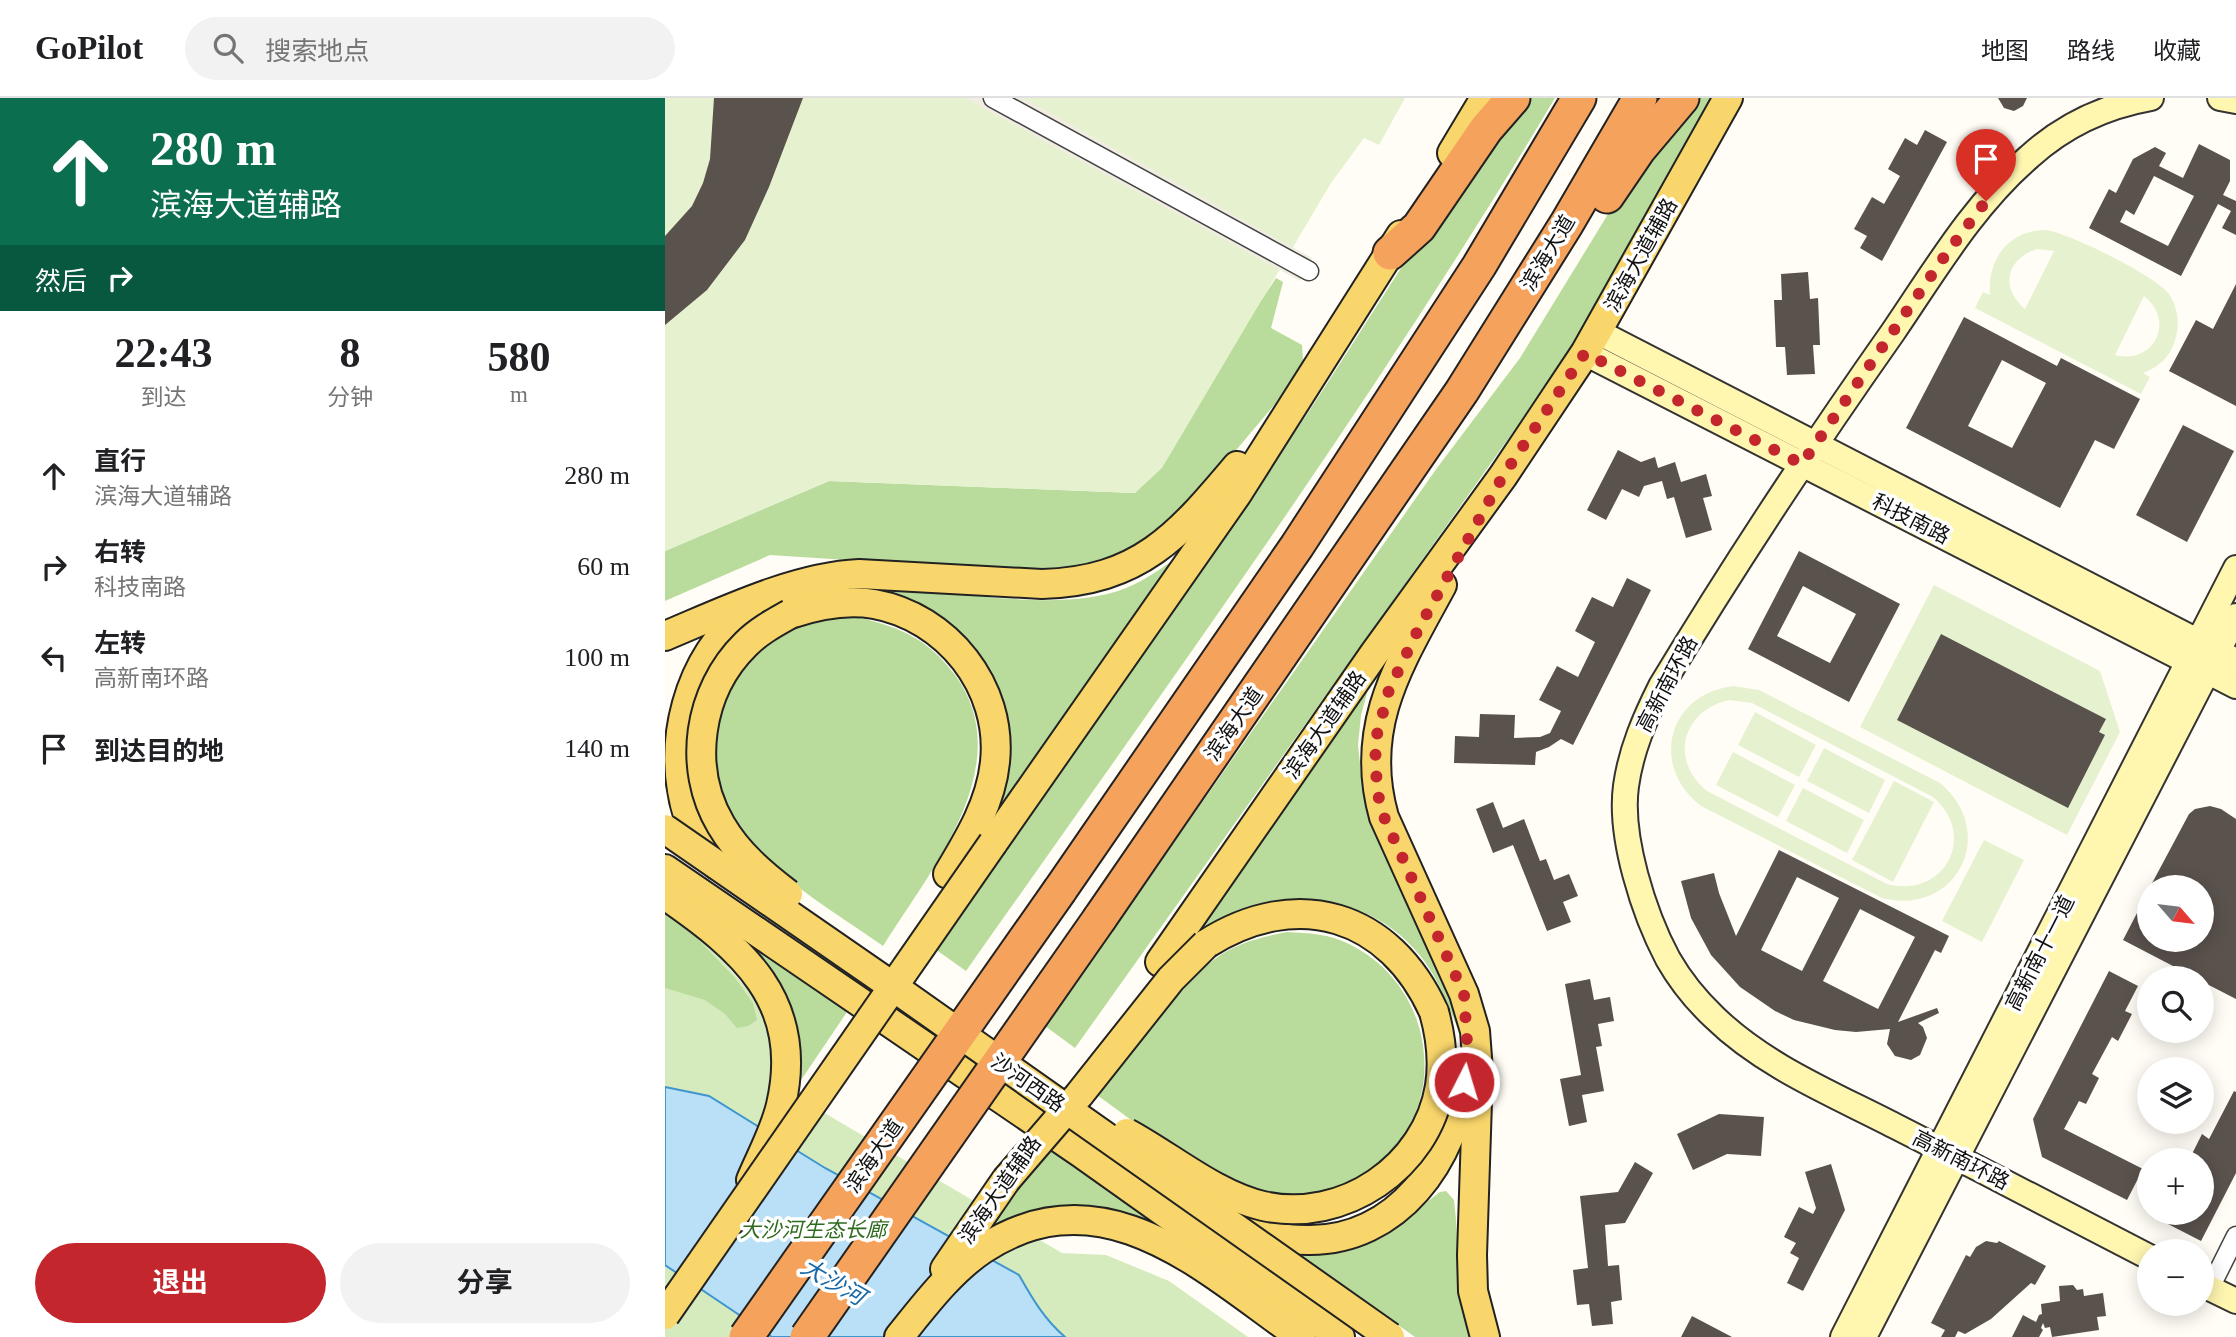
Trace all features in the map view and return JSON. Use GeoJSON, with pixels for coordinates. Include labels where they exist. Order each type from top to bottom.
{"type":"FeatureCollection","features":[{"type":"Feature","properties":{"kind":"highway"},"geometry":{"type":"LineString","coordinates":[[1390,253],[1419,227],[1486,129],[1513,98]]}},
{"type":"Feature","properties":{"kind":"highway","name":"滨海大道"},"geometry":{"type":"LineString","coordinates":[[746,1337],[1060,890],[1297,546],[1479,266],[1579,98]]}},
{"type":"Feature","properties":{"kind":"highway","name":"滨海大道"},"geometry":{"type":"LineString","coordinates":[[807,1337],[1100,918],[1462,391],[1567,223],[1640,98]]}},
{"type":"Feature","properties":{"kind":"highway"},"geometry":{"type":"LineString","coordinates":[[1462,391],[1540,297],[1639,149],[1682,98]]}},
{"type":"Feature","properties":{"kind":"main road"},"geometry":{"type":"LineString","coordinates":[[665,1315],[1237,494],[1323,361],[1485,98]]}},
{"type":"Feature","properties":{"kind":"main road","name":"滨海大道辅路"},"geometry":{"type":"LineString","coordinates":[[898,1337],[1374,654],[1503,476],[1592,343],[1728,98]]}},
{"type":"Feature","properties":{"kind":"main road"},"geometry":{"type":"LineString","coordinates":[[895,988],[750,862],[720,824],[708,797],[702,774],[701,739],[707,707],[728,664],[767,626],[780,604],[800,582],[832,575],[859,574],[1042,584],[1096,579],[1117,571],[1146,556],[1187,524],[1323,361]]}},
{"type":"Feature","properties":{"kind":"main road"},"geometry":{"type":"LineString","coordinates":[[1485,1337],[1473,1291],[1470,1098],[1478,1050],[1475,1031],[1464,994],[1384,817],[1377,791],[1375,742],[1385,702],[1402,660],[1503,476]]}},
{"type":"Feature","properties":{"kind":"main road"},"geometry":{"type":"LineString","coordinates":[[665,636],[706,633],[747,610],[780,604],[874,604],[901,611],[922,621],[945,638],[965,659],[980,683],[990,708],[995,733],[996,760],[991,786],[971,834],[904,946],[847,1053]]}},
{"type":"Feature","properties":{"kind":"main road"},"geometry":{"type":"LineString","coordinates":[[706,633],[696,671],[684,700],[677,732],[676,765],[681,796],[699,840],[720,869],[770,923],[865,1005]]}},
{"type":"Feature","properties":{"kind":"main road","name":"沙河西路"},"geometry":{"type":"LineString","coordinates":[[665,829],[1390,1337]]}},
{"type":"Feature","properties":{"kind":"main road","name":"沙河西路"},"geometry":{"type":"LineString","coordinates":[[665,869],[1081,1153],[1323,1334]]}},
{"type":"Feature","properties":{"kind":"main road"},"geometry":{"type":"LineString","coordinates":[[665,895],[716,931],[754,970],[770,994],[783,1039],[786,1068],[780,1108],[749,1184],[721,1234]]}},
{"type":"Feature","properties":{"kind":"main road"},"geometry":{"type":"LineString","coordinates":[[1006,1180],[1079,1095],[1163,988],[1206,944],[1250,921],[1300,914],[1324,916],[1349,924],[1388,947],[1409,967],[1424,989],[1434,1012],[1443,1061],[1434,1111],[1424,1133],[1394,1171],[1352,1198],[1306,1209],[1263,1206],[1241,1199],[1143,1142],[1010,1071]]}},
{"type":"Feature","properties":{"kind":"main road"},"geometry":{"type":"LineString","coordinates":[[1081,1153],[1223,1225],[1268,1237],[1309,1241],[1339,1237],[1368,1228],[1397,1210],[1421,1188],[1440,1158],[1470,1098]]}},
{"type":"Feature","properties":{"kind":"main road"},"geometry":{"type":"LineString","coordinates":[[898,1337],[956,1271],[982,1249],[1010,1234],[1034,1226],[1058,1221],[1084,1220],[1111,1223],[1155,1239],[1323,1334]]}},
{"type":"Feature","properties":{"kind":"street"},"geometry":{"type":"LineString","coordinates":[[993,98],[1309,271]]}},
{"type":"Feature","properties":{"kind":"street","name":"高新南环路"},"geometry":{"type":"LineString","coordinates":[[2137,1251],[1777,1064],[1738,1038],[1691,993],[1668,959],[1640,887],[1628,836],[1625,805],[1626,785],[1646,715],[1687,644],[1808,454],[1971,220],[2002,183],[2059,133],[2095,114],[2151,98]]}},
{"type":"Feature","properties":{"kind":"street"},"geometry":{"type":"LineString","coordinates":[[2220,98],[2236,101]]}},
{"type":"Feature","properties":{"kind":"street","name":"科技南路"},"geometry":{"type":"LineString","coordinates":[[1592,343],[2210,658],[2236,686]]}},
{"type":"Feature","properties":{"kind":"street","name":"高新南十一道"},"geometry":{"type":"LineString","coordinates":[[2210,658],[2236,568]]}},
{"type":"Feature","properties":{"kind":"street","name":"高新南十一道"},"geometry":{"type":"LineString","coordinates":[[1843,1337],[1948,1153],[2210,658],[2236,616]]}},
{"type":"Feature","properties":{"kind":"street","name":"高新南十一道"},"geometry":{"type":"LineString","coordinates":[[1864,1337],[1948,1153]]}},
{"type":"Feature","properties":{"kind":"street"},"geometry":{"type":"LineString","coordinates":[[2214,1273],[2236,1236]]}},
{"type":"Feature","properties":{"kind":"street"},"geometry":{"type":"LineString","coordinates":[[2214,1290],[2236,1301]]}},
{"type":"Feature","properties":{"kind":"green space"},"geometry":{"type":"Polygon","coordinates":[[[665,98],[1405,98],[1379,145],[1364,138],[1331,183],[1162,468],[1135,493],[829,481],[665,551],[665,98]]]}},
{"type":"Feature","properties":{"kind":"green space"},"geometry":{"type":"Polygon","coordinates":[[[1519,98],[1555,98],[1343,431],[966,971],[935,949],[1275,461],[1446,200],[1519,98]]]}},
{"type":"Feature","properties":{"kind":"green space"},"geometry":{"type":"Polygon","coordinates":[[[1697,98],[1715,98],[1580,333],[1528,411],[1075,1048],[1045,1026],[1437,468],[1520,358],[1624,188],[1697,98]]]}},
{"type":"Feature","properties":{"kind":"green space"},"geometry":{"type":"Polygon","coordinates":[[[2046,230],[2092,247],[2148,277],[2169,294],[2177,316],[2175,340],[2163,361],[2143,373],[2150,377],[2141,394],[1975,308],[1983,292],[1990,295],[1992,270],[2003,249],[2021,235],[2046,230]],[[2037,249],[2019,260],[2010,275],[2012,292],[2025,309],[2054,251],[2037,249]],[[2144,296],[2115,355],[2140,354],[2156,339],[2158,317],[2154,306],[2144,296]]]}},
{"type":"Feature","properties":{"kind":"green space"},"geometry":{"type":"Polygon","coordinates":[[[1276,278],[1283,282],[1271,328],[1302,345],[1303,361],[1275,404],[1168,531],[1085,569],[1017,571],[770,555],[665,601],[665,551],[829,481],[1135,493],[1276,278]]]}},
{"type":"Feature","properties":{"kind":"green space"},"geometry":{"type":"Polygon","coordinates":[[[1185,552],[981,842],[1003,795],[1009,754],[1002,706],[981,660],[967,640],[948,624],[927,612],[823,590],[887,587],[1019,599],[1076,599],[1126,588],[1185,552]]]}},
{"type":"Feature","properties":{"kind":"green space"},"geometry":{"type":"Polygon","coordinates":[[[1934,585],[2100,671],[2120,732],[2067,835],[1860,727],[1934,585]]]}},
{"type":"Feature","properties":{"kind":"green space"},"geometry":{"type":"Polygon","coordinates":[[[861,618],[914,637],[945,663],[955,675],[972,709],[978,744],[973,780],[961,816],[944,851],[883,946],[799,888],[761,854],[731,814],[720,787],[715,760],[717,732],[724,706],[736,681],[753,659],[773,641],[798,627],[829,619],[861,618]]]}},
{"type":"Feature","properties":{"kind":"green space"},"geometry":{"type":"Polygon","coordinates":[[[1372,675],[1361,715],[1358,745],[1361,773],[1370,810],[1447,988],[1458,1029],[1425,962],[1408,942],[1389,926],[1368,914],[1321,901],[1297,899],[1272,902],[1233,912],[1195,935],[1372,675]]]}},
{"type":"Feature","properties":{"kind":"green space"},"geometry":{"type":"Polygon","coordinates":[[[1733,686],[1759,690],[1940,783],[1958,803],[1966,824],[1967,846],[1961,866],[1949,883],[1931,895],[1908,901],[1882,898],[1701,806],[1685,790],[1675,771],[1671,753],[1673,734],[1681,717],[1693,702],[1711,692],[1733,686]],[[1729,700],[1700,714],[1691,725],[1685,751],[1688,765],[1695,779],[1707,791],[1887,884],[1907,886],[1925,882],[1939,873],[1949,860],[1954,845],[1953,829],[1946,812],[1933,797],[1752,703],[1729,700]]]}},
{"type":"Feature","properties":{"kind":"green space"},"geometry":{"type":"Polygon","coordinates":[[[1755,712],[1816,745],[1799,777],[1738,745],[1755,712]]]}},
{"type":"Feature","properties":{"kind":"green space"},"geometry":{"type":"Polygon","coordinates":[[[1824,748],[1885,780],[1869,813],[1807,781],[1824,748]]]}},
{"type":"Feature","properties":{"kind":"green space"},"geometry":{"type":"Polygon","coordinates":[[[1733,752],[1795,785],[1778,817],[1716,785],[1733,752]]]}},
{"type":"Feature","properties":{"kind":"green space"},"geometry":{"type":"Polygon","coordinates":[[[1894,781],[1934,802],[1893,882],[1852,860],[1894,781]]]}},
{"type":"Feature","properties":{"kind":"green space"},"geometry":{"type":"Polygon","coordinates":[[[1803,788],[1864,820],[1847,853],[1786,821],[1803,788]]]}},
{"type":"Feature","properties":{"kind":"green space"},"geometry":{"type":"Polygon","coordinates":[[[1984,840],[2024,860],[1982,942],[1942,921],[1984,840]]]}},
{"type":"Feature","properties":{"kind":"green space","name":"大沙河生态长廊"},"geometry":{"type":"Polygon","coordinates":[[[665,907],[697,930],[757,1001],[773,1051],[772,1082],[1062,1253],[1106,1255],[1169,1281],[1248,1337],[665,1337],[665,1256],[709,1096],[665,1087],[665,907]]]}},
{"type":"Feature","properties":{"kind":"green space"},"geometry":{"type":"Polygon","coordinates":[[[665,915],[693,934],[735,978],[753,1003],[757,1020],[748,1026],[737,1028],[725,1014],[705,1000],[665,988],[665,915]]]}},
{"type":"Feature","properties":{"kind":"green space"},"geometry":{"type":"Polygon","coordinates":[[[740,930],[851,1006],[793,1092],[795,1037],[790,1007],[772,972],[740,930]]]}},
{"type":"Feature","properties":{"kind":"green space"},"geometry":{"type":"Polygon","coordinates":[[[1287,932],[1334,938],[1349,944],[1382,967],[1406,997],[1420,1031],[1424,1068],[1419,1104],[1403,1137],[1378,1165],[1343,1186],[1298,1196],[1270,1194],[1223,1178],[1179,1153],[1097,1095],[1176,994],[1213,960],[1245,943],[1287,932]]]}},
{"type":"Feature","properties":{"kind":"green space"},"geometry":{"type":"Polygon","coordinates":[[[1054,1146],[1163,1225],[1121,1211],[1083,1205],[1044,1209],[1002,1224],[994,1218],[1030,1168],[1054,1146]]]}},
{"type":"Feature","properties":{"kind":"green space"},"geometry":{"type":"Polygon","coordinates":[[[1446,1191],[1454,1200],[1463,1303],[1473,1337],[1415,1337],[1293,1250],[1409,1216],[1440,1192],[1446,1191]]]}},
{"type":"Feature","properties":{"kind":"shaded area"},"geometry":{"type":"Polygon","coordinates":[[[965,98],[1023,98],[1312,258],[1300,281],[965,98]]]}},
{"type":"Feature","properties":{"kind":"water","name":"大沙河生态长廊"},"geometry":{"type":"Polygon","coordinates":[[[665,1087],[709,1096],[825,1168],[1019,1275],[1045,1316],[1065,1337],[772,1337],[665,1265],[665,1087]]]}},
{"type":"Feature","properties":{"kind":"building"},"geometry":{"type":"Polygon","coordinates":[[[714,98],[803,98],[769,187],[745,240],[707,290],[665,325],[665,236],[692,206],[703,183],[710,159],[714,98]]]}},
{"type":"Feature","properties":{"kind":"building"},"geometry":{"type":"Polygon","coordinates":[[[1998,98],[2027,98],[2023,106],[2014,111],[2004,108],[1998,98]]]}},
{"type":"Feature","properties":{"kind":"building"},"geometry":{"type":"Polygon","coordinates":[[[1925,130],[1947,142],[1882,261],[1860,248],[1867,236],[1854,229],[1872,197],[1884,204],[1900,176],[1888,169],[1905,138],[1917,145],[1925,130]]]}},
{"type":"Feature","properties":{"kind":"building"},"geometry":{"type":"Polygon","coordinates":[[[2199,144],[2230,160],[2230,181],[2223,195],[2236,201],[2236,235],[2222,228],[2231,211],[2218,204],[2181,276],[2089,228],[2109,189],[2116,193],[2133,159],[2155,147],[2166,153],[2159,166],[2183,178],[2199,144]],[[2154,176],[2134,215],[2126,210],[2120,222],[2168,246],[2194,196],[2154,176]]]}},
{"type":"Feature","properties":{"kind":"building"},"geometry":{"type":"Polygon","coordinates":[[[1808,272],[1810,299],[1818,298],[1820,345],[1813,345],[1815,374],[1787,375],[1785,347],[1776,347],[1774,300],[1782,300],[1781,274],[1808,272]]]}},
{"type":"Feature","properties":{"kind":"building"},"geometry":{"type":"Polygon","coordinates":[[[2236,284],[2236,406],[2169,371],[2196,320],[2213,329],[2236,284]]]}},
{"type":"Feature","properties":{"kind":"building"},"geometry":{"type":"Polygon","coordinates":[[[1964,317],[2057,366],[2061,358],[2140,399],[2114,449],[2095,440],[2060,508],[1906,428],[1964,317]],[[2002,360],[1968,426],[2012,448],[2046,383],[2002,360]]]}},
{"type":"Feature","properties":{"kind":"building"},"geometry":{"type":"Polygon","coordinates":[[[2183,425],[2234,451],[2187,542],[2136,515],[2183,425]]]}},
{"type":"Feature","properties":{"kind":"building"},"geometry":{"type":"Polygon","coordinates":[[[1618,450],[1641,462],[1655,457],[1658,468],[1675,462],[1681,482],[1706,474],[1712,496],[1703,498],[1712,530],[1686,538],[1674,497],[1667,499],[1662,481],[1644,486],[1639,497],[1622,489],[1606,520],[1587,510],[1618,450]]]}},
{"type":"Feature","properties":{"kind":"building"},"geometry":{"type":"Polygon","coordinates":[[[1799,551],[1900,604],[1849,702],[1748,649],[1799,551]],[[1803,586],[1777,636],[1830,663],[1856,614],[1803,586]]]}},
{"type":"Feature","properties":{"kind":"building"},"geometry":{"type":"Polygon","coordinates":[[[1627,578],[1651,590],[1573,745],[1561,739],[1536,752],[1535,765],[1454,763],[1455,736],[1479,737],[1480,714],[1515,715],[1514,738],[1540,737],[1550,733],[1561,711],[1539,700],[1557,666],[1578,677],[1595,642],[1575,631],[1592,597],[1613,607],[1627,578]]]}},
{"type":"Feature","properties":{"kind":"building"},"geometry":{"type":"Polygon","coordinates":[[[1941,634],[2106,719],[2099,732],[2105,735],[2068,808],[1897,720],[1941,634]]]}},
{"type":"Feature","properties":{"kind":"building"},"geometry":{"type":"Polygon","coordinates":[[[1493,802],[1503,828],[1524,819],[1540,861],[1546,859],[1554,880],[1569,874],[1578,896],[1563,902],[1571,922],[1547,931],[1513,845],[1493,853],[1476,809],[1493,802]]]}},
{"type":"Feature","properties":{"kind":"building"},"geometry":{"type":"Polygon","coordinates":[[[2210,806],[2221,809],[2236,819],[2236,999],[2214,988],[2214,966],[2173,966],[2146,952],[2214,952],[2214,875],[2156,875],[2189,814],[2195,809],[2210,806]]]}},
{"type":"Feature","properties":{"kind":"building"},"geometry":{"type":"Polygon","coordinates":[[[1779,850],[1949,936],[1941,953],[1935,950],[1898,1022],[1937,1008],[1939,1013],[1918,1023],[1923,1027],[1927,1038],[1920,1055],[1911,1060],[1895,1056],[1887,1044],[1890,1029],[1856,1032],[1794,1020],[1775,1011],[1740,987],[1711,955],[1691,918],[1681,881],[1714,873],[1736,936],[1779,850]],[[1797,877],[1761,950],[1802,971],[1839,898],[1797,877]],[[1860,909],[1823,981],[1878,1009],[1915,937],[1860,909]]]}},
{"type":"Feature","properties":{"kind":"building"},"geometry":{"type":"Polygon","coordinates":[[[2137,913],[2137,947],[2123,940],[2137,913]]]}},
{"type":"Feature","properties":{"kind":"building"},"geometry":{"type":"Polygon","coordinates":[[[2109,971],[2137,985],[2125,1011],[2132,1014],[2118,1041],[2112,1037],[2092,1074],[2099,1078],[2086,1104],[2079,1101],[2064,1129],[2137,1166],[2137,1181],[2127,1200],[2042,1157],[2033,1119],[2109,971]]]}},
{"type":"Feature","properties":{"kind":"building"},"geometry":{"type":"Polygon","coordinates":[[[1590,979],[1594,1000],[1610,997],[1614,1021],[1598,1024],[1602,1046],[1596,1047],[1604,1091],[1582,1095],[1587,1122],[1569,1126],[1560,1079],[1581,1075],[1565,984],[1590,979]]]}},
{"type":"Feature","properties":{"kind":"building"},"geometry":{"type":"Polygon","coordinates":[[[2234,1091],[2236,1092],[2236,1173],[2214,1216],[2214,1148],[2195,1148],[2202,1134],[2209,1139],[2214,1134],[2234,1091]]]}},
{"type":"Feature","properties":{"kind":"building"},"geometry":{"type":"Polygon","coordinates":[[[1719,1114],[1764,1117],[1761,1156],[1727,1154],[1693,1170],[1677,1134],[1719,1114]]]}},
{"type":"Feature","properties":{"kind":"building"},"geometry":{"type":"Polygon","coordinates":[[[1635,1162],[1653,1173],[1625,1223],[1605,1225],[1608,1266],[1619,1265],[1622,1300],[1611,1302],[1613,1324],[1592,1326],[1589,1304],[1577,1305],[1573,1270],[1588,1268],[1580,1196],[1618,1192],[1635,1162]]]}},
{"type":"Feature","properties":{"kind":"building"},"geometry":{"type":"Polygon","coordinates":[[[1831,1164],[1845,1210],[1803,1291],[1787,1283],[1799,1258],[1790,1253],[1796,1243],[1784,1237],[1799,1207],[1813,1214],[1816,1208],[1805,1172],[1831,1164]]]}},
{"type":"Feature","properties":{"kind":"building"},"geometry":{"type":"Polygon","coordinates":[[[2170,1225],[2209,1225],[2202,1239],[2170,1225]]]}},
{"type":"Feature","properties":{"kind":"building"},"geometry":{"type":"Polygon","coordinates":[[[1986,1241],[1999,1241],[2046,1266],[2035,1285],[2031,1283],[1991,1319],[1965,1334],[1958,1331],[1955,1337],[1941,1337],[1945,1330],[1931,1323],[1966,1255],[1970,1257],[1976,1247],[1986,1241]]]}},
{"type":"Feature","properties":{"kind":"building"},"geometry":{"type":"Polygon","coordinates":[[[2073,1285],[2077,1290],[2083,1289],[2084,1296],[2103,1293],[2106,1316],[2097,1317],[2099,1330],[2052,1337],[2050,1327],[2045,1328],[2043,1323],[2039,1337],[2012,1337],[2023,1315],[2036,1322],[2042,1314],[2041,1304],[2060,1301],[2059,1286],[2073,1285]]]}},
{"type":"Feature","properties":{"kind":"building"},"geometry":{"type":"Polygon","coordinates":[[[1692,1316],[1732,1337],[1681,1337],[1692,1316]]]}},
{"type":"Feature","properties":{"kind":"route"},"geometry":{"type":"LineString","coordinates":[[1464,1082],[1467,1042],[1464,994],[1384,817],[1377,791],[1375,742],[1389,690],[1402,660],[1503,476],[1585,353],[1802,464],[1944,257],[1986,201]]}},
{"type":"Feature","properties":{"kind":"water label","name":"大沙河"},"geometry":{"type":"Point","coordinates":[833,1282]}}]}
